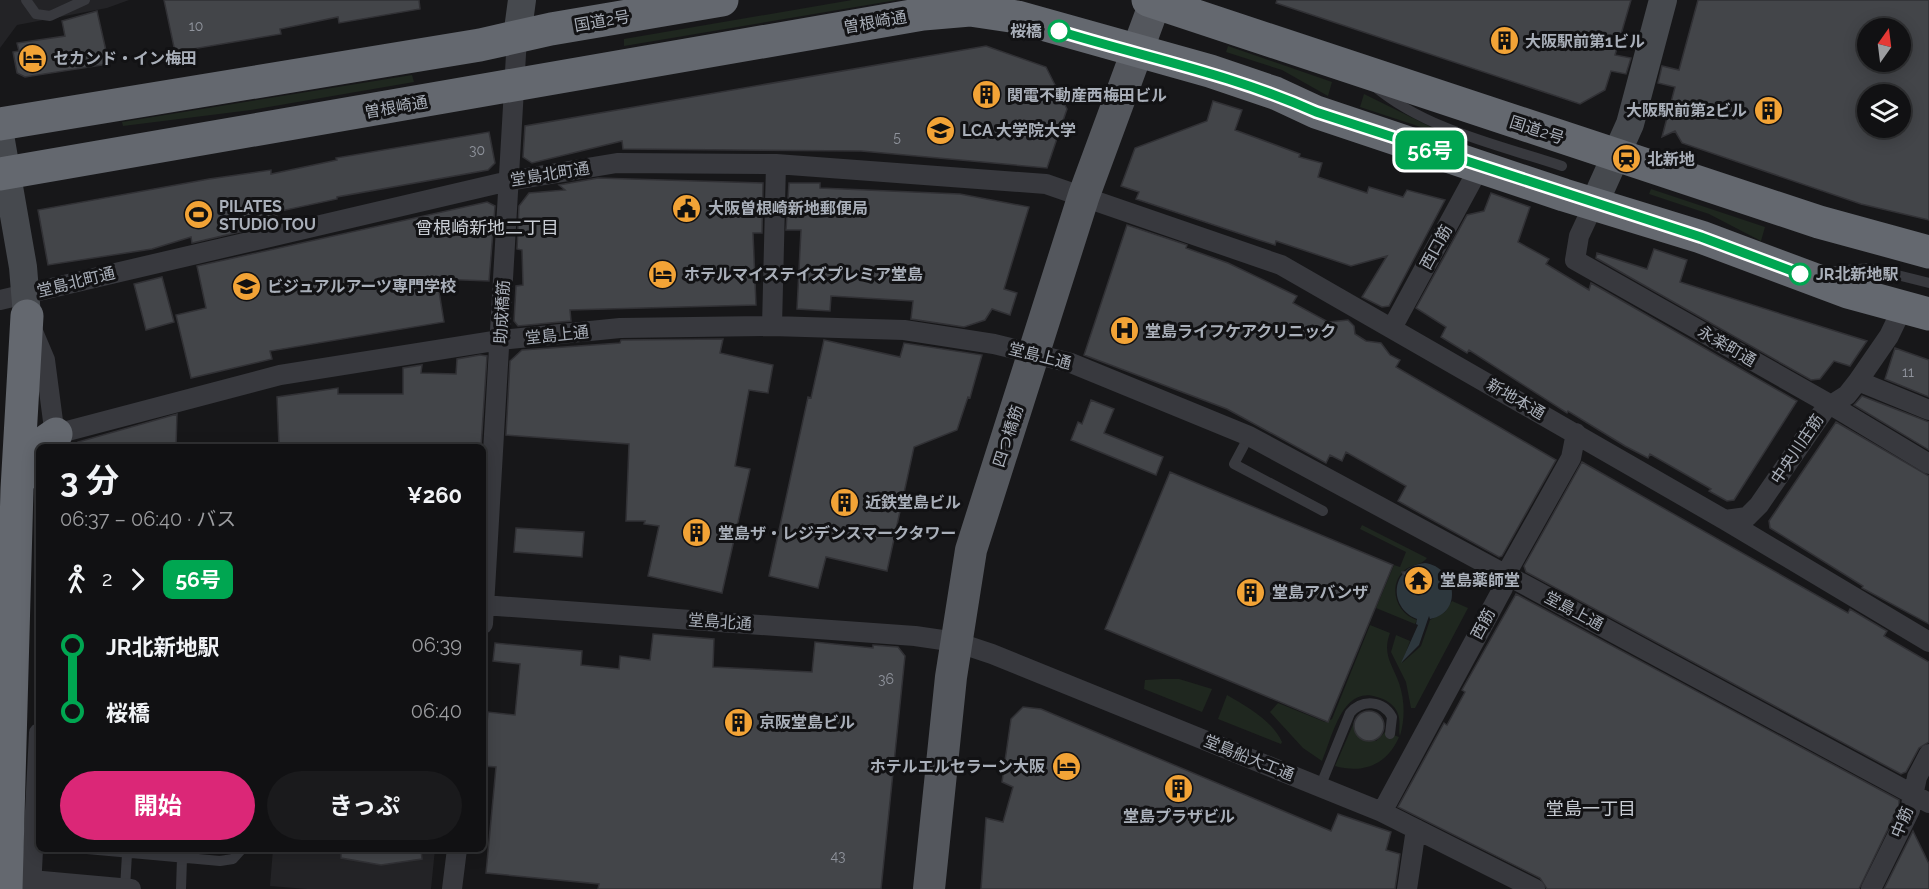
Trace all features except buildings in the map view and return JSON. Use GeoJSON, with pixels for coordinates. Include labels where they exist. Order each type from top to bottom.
{"type":"FeatureCollection","features":[{"type":"Feature","properties":{"kind":"highway","name":"国道2号"},"geometry":{"type":"LineString","coordinates":[[517,37],[722,0]]}},
{"type":"Feature","properties":{"kind":"highway","name":"国道2号"},"geometry":{"type":"LineString","coordinates":[[1153,1],[1354,70],[1819,222],[1929,252]]}},
{"type":"Feature","properties":{"kind":"highway","name":"曽根崎通"},"geometry":{"type":"LineString","coordinates":[[3,174],[514,87],[923,14],[970,10],[1017,17],[1209,71],[1275,93],[1316,112],[1690,234],[1800,274],[1916,311]]}},
{"type":"Feature","properties":{"kind":"highway"},"geometry":{"type":"LineString","coordinates":[[0,124],[517,37]]}},
{"type":"Feature","properties":{"kind":"highway"},"geometry":{"type":"LineString","coordinates":[[15,302],[17,489],[13,588],[22,886]]}},
{"type":"Feature","properties":{"kind":"highway"},"geometry":{"type":"LineString","coordinates":[[0,430],[9,453],[17,489]]}},
{"type":"Feature","properties":{"kind":"highway"},"geometry":{"type":"LineString","coordinates":[[17,489],[28,458],[36,447]]}},
{"type":"Feature","properties":{"kind":"main road","name":"四つ橋筋"},"geometry":{"type":"LineString","coordinates":[[929,889],[956,642],[972,550],[1084,195],[1153,1]]}},
{"type":"Feature","properties":{"kind":"street","name":"助成橋筋"},"geometry":{"type":"LineString","coordinates":[[486,577],[517,37],[522,0]]}},
{"type":"Feature","properties":{"kind":"street"},"geometry":{"type":"LineString","coordinates":[[1594,204],[1630,124],[1663,0]]}},
{"type":"Feature","properties":{"kind":"street"},"geometry":{"type":"LineString","coordinates":[[0,135],[15,302],[45,360],[56,441]]}},
{"type":"Feature","properties":{"kind":"street","name":"堂島北町通"},"geometry":{"type":"LineString","coordinates":[[15,302],[509,181],[617,163],[776,164],[1046,184],[1084,195]]}},
{"type":"Feature","properties":{"kind":"street"},"geometry":{"type":"LineString","coordinates":[[772,326],[776,164]]}},
{"type":"Feature","properties":{"kind":"street","name":"西口筋"},"geometry":{"type":"LineString","coordinates":[[1392,328],[1480,166]]}},
{"type":"Feature","properties":{"kind":"street","name":"新地本通"},"geometry":{"type":"LineString","coordinates":[[1084,195],[1281,265],[1576,433],[1929,642]]}},
{"type":"Feature","properties":{"kind":"street","name":"永楽町通"},"geometry":{"type":"LineString","coordinates":[[1594,204],[1579,236],[1575,260],[1832,405],[1929,464]]}},
{"type":"Feature","properties":{"kind":"street","name":"中央川庄筋"},"geometry":{"type":"LineString","coordinates":[[1725,520],[1739,520],[1753,512],[1825,409],[1847,395],[1889,336],[1916,311]]}},
{"type":"Feature","properties":{"kind":"street","name":"堂島上通"},"geometry":{"type":"LineString","coordinates":[[56,441],[280,375],[500,340],[620,328],[772,326],[904,330],[994,344],[1071,363],[1249,436],[1921,799]]}},
{"type":"Feature","properties":{"kind":"street"},"geometry":{"type":"LineString","coordinates":[[1858,381],[1929,410]]}},
{"type":"Feature","properties":{"kind":"street","name":"西筋"},"geometry":{"type":"LineString","coordinates":[[1382,812],[1503,588],[1506,574],[1571,458],[1576,433]]}},
{"type":"Feature","properties":{"kind":"street","name":"堂島北通"},"geometry":{"type":"LineString","coordinates":[[486,611],[915,636],[956,642]]}},
{"type":"Feature","properties":{"kind":"street","name":"堂島船大工通"},"geometry":{"type":"LineString","coordinates":[[956,642],[992,654],[1382,812],[1535,889]]}},
{"type":"Feature","properties":{"kind":"street","name":"中筋"},"geometry":{"type":"LineString","coordinates":[[1871,889],[1910,810],[1921,799],[1917,777],[1929,754]]}},
{"type":"Feature","properties":{"kind":"street"},"geometry":{"type":"LineString","coordinates":[[36,760],[22,886],[131,889]]}},
{"type":"Feature","properties":{"kind":"street"},"geometry":{"type":"LineString","coordinates":[[1407,889],[1416,829]]}},
{"type":"Feature","properties":{"kind":"street"},"geometry":{"type":"LineString","coordinates":[[452,889],[457,852]]}},
{"type":"Feature","properties":{"kind":"lane"},"geometry":{"type":"LineString","coordinates":[[26,0],[36,14],[50,16],[85,0]]}},
{"type":"Feature","properties":{"kind":"lane"},"geometry":{"type":"LineString","coordinates":[[1354,70],[1394,103],[1439,125],[1562,166]]}},
{"type":"Feature","properties":{"kind":"lane"},"geometry":{"type":"LineString","coordinates":[[1800,274],[1869,268],[1929,283]]}},
{"type":"Feature","properties":{"kind":"lane"},"geometry":{"type":"LineString","coordinates":[[1249,436],[1234,464],[1323,511]]}},
{"type":"Feature","properties":{"kind":"lane"},"geometry":{"type":"LineString","coordinates":[[1320,787],[1350,713],[1356,707],[1369,703],[1384,708],[1392,717],[1390,734]]}},
{"type":"Feature","properties":{"kind":"lane"},"geometry":{"type":"LineString","coordinates":[[111,852],[220,861],[233,860],[240,852]]}},
{"type":"Feature","properties":{"kind":"lane"},"geometry":{"type":"LineString","coordinates":[[125,888],[127,854]]}},
{"type":"Feature","properties":{"kind":"lane"},"geometry":{"type":"LineString","coordinates":[[181,889],[182,858]]}},
{"type":"Feature","properties":{"kind":"shaded area"},"geometry":{"type":"Polygon","coordinates":[[[0,0],[129,0],[107,8],[17,25],[0,48],[0,0]]]}},
{"type":"Feature","properties":{"kind":"shaded area"},"geometry":{"type":"Polygon","coordinates":[[[852,0],[897,0],[624,46],[624,39],[852,0]]]}},
{"type":"Feature","properties":{"kind":"shaded area"},"geometry":{"type":"Polygon","coordinates":[[[1228,46],[1332,82],[1328,96],[1282,70],[1226,52],[1228,46]]]}},
{"type":"Feature","properties":{"kind":"shaded area"},"geometry":{"type":"Polygon","coordinates":[[[412,75],[414,82],[251,110],[123,126],[122,122],[412,75]]]}},
{"type":"Feature","properties":{"kind":"shaded area"},"geometry":{"type":"Polygon","coordinates":[[[1364,94],[1437,130],[1436,132],[1360,107],[1364,94]]]}},
{"type":"Feature","properties":{"kind":"shaded area"},"geometry":{"type":"Polygon","coordinates":[[[1651,189],[1765,227],[1761,241],[1709,214],[1649,194],[1651,189]]]}},
{"type":"Feature","properties":{"kind":"shaded area"},"geometry":{"type":"Polygon","coordinates":[[[1362,525],[1427,558],[1406,569],[1400,575],[1395,590],[1399,605],[1409,616],[1417,620],[1415,624],[1376,608],[1394,565],[1400,567],[1406,552],[1360,529],[1362,525]]]}},
{"type":"Feature","properties":{"kind":"shaded area"},"geometry":{"type":"Polygon","coordinates":[[[1425,563],[1436,566],[1444,573],[1452,590],[1452,600],[1441,615],[1430,619],[1429,616],[1419,645],[1401,663],[1418,625],[1416,624],[1417,619],[1401,606],[1397,597],[1397,588],[1405,571],[1425,563]]]}},
{"type":"Feature","properties":{"kind":"shaded area"},"geometry":{"type":"Polygon","coordinates":[[[1452,601],[1468,608],[1415,708],[1411,708],[1406,682],[1391,652],[1396,635],[1410,641],[1402,663],[1421,646],[1430,620],[1445,612],[1452,601]]]}},
{"type":"Feature","properties":{"kind":"shaded area"},"geometry":{"type":"Polygon","coordinates":[[[1370,625],[1390,633],[1387,653],[1399,683],[1403,703],[1403,723],[1400,736],[1399,717],[1395,708],[1384,699],[1365,695],[1355,699],[1340,716],[1322,761],[1303,748],[1270,712],[1278,703],[1325,722],[1332,719],[1370,625]]]}},
{"type":"Feature","properties":{"kind":"shaded area"},"geometry":{"type":"Polygon","coordinates":[[[1179,679],[1212,689],[1202,712],[1144,689],[1145,680],[1179,679]]]}},
{"type":"Feature","properties":{"kind":"shaded area"},"geometry":{"type":"Polygon","coordinates":[[[1227,695],[1266,721],[1278,734],[1281,744],[1218,719],[1227,695]]]}},
{"type":"Feature","properties":{"kind":"shaded area"},"geometry":{"type":"Polygon","coordinates":[[[1356,718],[1354,730],[1365,741],[1376,741],[1385,732],[1399,737],[1388,754],[1373,765],[1355,769],[1335,766],[1356,718]]]}},
{"type":"Feature","properties":{"kind":"shaded area"},"geometry":{"type":"Polygon","coordinates":[[[273,852],[435,852],[431,889],[307,889],[270,886],[273,852]]]}},
{"type":"Feature","properties":{"kind":"bus line","name":"56号"},"geometry":{"type":"LineString","coordinates":[[1059,31],[1209,71],[1275,93],[1316,112],[1564,195],[1701,237],[1800,274]]}},
{"type":"Feature","properties":{"kind":"place","name":"桜橋"},"geometry":{"type":"Point","coordinates":[1059,31]}},
{"type":"Feature","properties":{"kind":"place","name":"大阪駅前第1ビル"},"geometry":{"type":"Point","coordinates":[1504,41]}},
{"type":"Feature","properties":{"kind":"place","name":"セカンド・イン梅田"},"geometry":{"type":"Point","coordinates":[32,58]}},
{"type":"Feature","properties":{"kind":"place","name":"関電不動産西梅田ビル"},"geometry":{"type":"Point","coordinates":[986,95]}},
{"type":"Feature","properties":{"kind":"place","name":"大阪駅前第2ビル"},"geometry":{"type":"Point","coordinates":[1768,110]}},
{"type":"Feature","properties":{"kind":"place","name":"LCA 大学院大学"},"geometry":{"type":"Point","coordinates":[941,130]}},
{"type":"Feature","properties":{"kind":"place","name":"北新地"},"geometry":{"type":"Point","coordinates":[1626,159]}},
{"type":"Feature","properties":{"kind":"place","name":"大阪曽根崎新地郵便局"},"geometry":{"type":"Point","coordinates":[687,208]}},
{"type":"Feature","properties":{"kind":"place","name":"PILATES STUDIO TOU"},"geometry":{"type":"Point","coordinates":[198,215]}},
{"type":"Feature","properties":{"kind":"place","name":"ホテルマイステイズプレミア堂島"},"geometry":{"type":"Point","coordinates":[663,274]}},
{"type":"Feature","properties":{"kind":"place","name":"JR北新地駅"},"geometry":{"type":"Point","coordinates":[1800,274]}},
{"type":"Feature","properties":{"kind":"place","name":"ビジュアルアーツ専門学校"},"geometry":{"type":"Point","coordinates":[246,286]}},
{"type":"Feature","properties":{"kind":"place","name":"堂島ライフケアクリニック"},"geometry":{"type":"Point","coordinates":[1124,331]}},
{"type":"Feature","properties":{"kind":"place","name":"近鉄堂島ビル"},"geometry":{"type":"Point","coordinates":[844,502]}},
{"type":"Feature","properties":{"kind":"place","name":"堂島ザ・レジデンスマークタワー"},"geometry":{"type":"Point","coordinates":[697,533]}},
{"type":"Feature","properties":{"kind":"place","name":"堂島薬師堂"},"geometry":{"type":"Point","coordinates":[1419,580]}},
{"type":"Feature","properties":{"kind":"place","name":"堂島アバンザ"},"geometry":{"type":"Point","coordinates":[1251,592]}},
{"type":"Feature","properties":{"kind":"place","name":"京阪堂島ビル"},"geometry":{"type":"Point","coordinates":[738,722]}},
{"type":"Feature","properties":{"kind":"place","name":"ホテルエルセラーン大阪"},"geometry":{"type":"Point","coordinates":[1066,766]}},
{"type":"Feature","properties":{"kind":"place","name":"堂島プラザビル"},"geometry":{"type":"Point","coordinates":[1179,788]}},
{"type":"Feature","properties":{"kind":"district","name":"曾根崎新地二丁目"},"geometry":{"type":"Point","coordinates":[487,227]}},
{"type":"Feature","properties":{"kind":"district","name":"堂島一丁目"},"geometry":{"type":"Point","coordinates":[1591,808]}}]}
